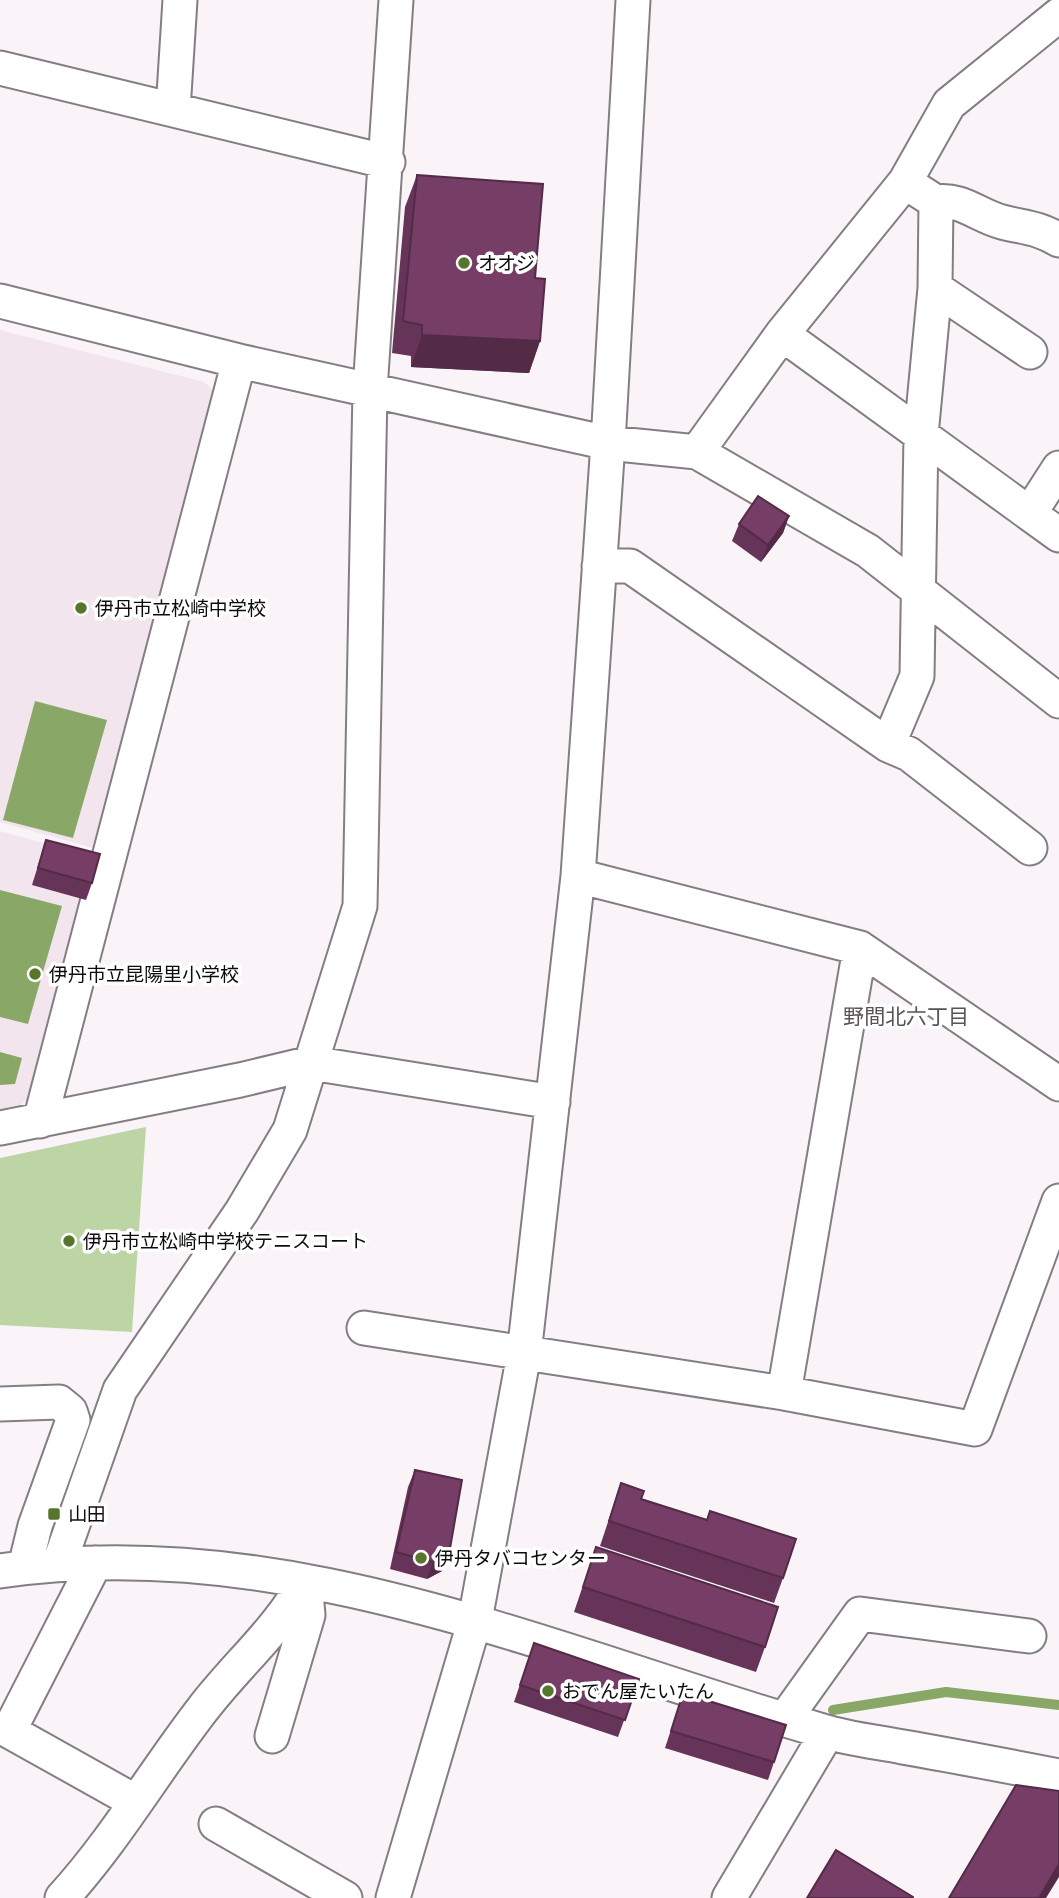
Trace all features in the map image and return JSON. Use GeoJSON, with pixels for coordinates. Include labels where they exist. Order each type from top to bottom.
{"type":"FeatureCollection","features":[{"type":"Feature","properties":{"kind":"street"},"geometry":{"type":"LineString","coordinates":[[173,110],[180,0]]}},
{"type":"Feature","properties":{"kind":"street"},"geometry":{"type":"LineString","coordinates":[[59,1564],[120,1390],[242,1211],[290,1130],[360,906],[370,390],[388,162],[396,0]]}},
{"type":"Feature","properties":{"kind":"street"},"geometry":{"type":"LineString","coordinates":[[393,1898],[475,1620],[524,1354],[578,876],[608,443],[633,0]]}},
{"type":"Feature","properties":{"kind":"street"},"geometry":{"type":"LineString","coordinates":[[697,452],[782,334],[905,182],[949,104],[1059,15]]}},
{"type":"Feature","properties":{"kind":"street"},"geometry":{"type":"LineString","coordinates":[[0,68],[388,162]]}},
{"type":"Feature","properties":{"kind":"street"},"geometry":{"type":"LineString","coordinates":[[905,182],[936,202],[950,199],[1001,222],[1038,228],[1059,240]]}},
{"type":"Feature","properties":{"kind":"street"},"geometry":{"type":"LineString","coordinates":[[888,745],[917,676],[921,435],[934,288],[936,202]]}},
{"type":"Feature","properties":{"kind":"street"},"geometry":{"type":"LineString","coordinates":[[934,288],[1030,352]]}},
{"type":"Feature","properties":{"kind":"street"},"geometry":{"type":"LineString","coordinates":[[0,301],[239,361],[608,443],[697,452],[868,551],[1059,701]]}},
{"type":"Feature","properties":{"kind":"street"},"geometry":{"type":"LineString","coordinates":[[782,334],[1059,535]]}},
{"type":"Feature","properties":{"kind":"street"},"geometry":{"type":"LineString","coordinates":[[40,1121],[239,361]]}},
{"type":"Feature","properties":{"kind":"street"},"geometry":{"type":"LineString","coordinates":[[1030,513],[1059,468]]}},
{"type":"Feature","properties":{"kind":"street"},"geometry":{"type":"LineString","coordinates":[[599,566],[630,566],[888,745],[909,754],[1030,848]]}},
{"type":"Feature","properties":{"kind":"street"},"geometry":{"type":"LineString","coordinates":[[578,876],[860,948],[1059,1084]]}},
{"type":"Feature","properties":{"kind":"street"},"geometry":{"type":"LineString","coordinates":[[783,1393],[860,948]]}},
{"type":"Feature","properties":{"kind":"street"},"geometry":{"type":"LineString","coordinates":[[0,1128],[311,1063],[553,1102]]}},
{"type":"Feature","properties":{"kind":"street"},"geometry":{"type":"LineString","coordinates":[[364,1328],[783,1393],[975,1429],[1059,1201]]}},
{"type":"Feature","properties":{"kind":"street"},"geometry":{"type":"LineString","coordinates":[[0,1405],[58,1402],[70,1411],[73,1420],[35,1526],[13,1569]]}},
{"type":"Feature","properties":{"kind":"street"},"geometry":{"type":"LineString","coordinates":[[95,1563],[9,1731],[136,1802]]}},
{"type":"Feature","properties":{"kind":"street"},"geometry":{"type":"LineString","coordinates":[[13,1569],[95,1563],[201,1564],[305,1581],[475,1620],[827,1733],[1059,1776]]}},
{"type":"Feature","properties":{"kind":"street"},"geometry":{"type":"LineString","coordinates":[[272,1736],[308,1615],[305,1581]]}},
{"type":"Feature","properties":{"kind":"street"},"geometry":{"type":"LineString","coordinates":[[62,1898],[91,1866],[203,1708],[290,1609],[305,1581]]}},
{"type":"Feature","properties":{"kind":"street"},"geometry":{"type":"LineString","coordinates":[[784,1720],[867,1604],[990,1643],[1029,1636]]}},
{"type":"Feature","properties":{"kind":"street"},"geometry":{"type":"LineString","coordinates":[[729,1898],[827,1733]]}},
{"type":"Feature","properties":{"kind":"street"},"geometry":{"type":"LineString","coordinates":[[216,1824],[345,1898]]}},
{"type":"Feature","properties":{"kind":"shaded area","name":"伊丹市立松崎中学校"},"geometry":{"type":"Polygon","coordinates":[[[0,330],[204,382],[218,395],[100,850],[0,822],[0,330]]]}},
{"type":"Feature","properties":{"kind":"shaded area"},"geometry":{"type":"Polygon","coordinates":[[[35,701],[107,720],[73,838],[3,820],[35,701]]]}},
{"type":"Feature","properties":{"kind":"shaded area","name":"伊丹市立昆陽里小学校"},"geometry":{"type":"Polygon","coordinates":[[[0,831],[100,859],[39,1089],[17,1108],[0,1111],[0,831]]]}},
{"type":"Feature","properties":{"kind":"shaded area"},"geometry":{"type":"Polygon","coordinates":[[[0,890],[62,906],[28,1024],[0,1017],[0,890]]]}},
{"type":"Feature","properties":{"kind":"shaded area"},"geometry":{"type":"Polygon","coordinates":[[[0,1052],[22,1058],[15,1084],[0,1085],[0,1052]]]}},
{"type":"Feature","properties":{"kind":"shaded area","name":"伊丹市立松崎中学校テニスコート"},"geometry":{"type":"Polygon","coordinates":[[[146,1127],[132,1332],[0,1325],[0,1158],[146,1127]]]}},
{"type":"Feature","properties":{"kind":"building","name":"オオジ"},"geometry":{"type":"Polygon","coordinates":[[[417,175],[543,184],[535,278],[545,279],[540,341],[422,335],[422,325],[403,321],[417,175]]]}},
{"type":"Feature","properties":{"kind":"building"},"geometry":{"type":"Polygon","coordinates":[[[758,496],[789,516],[768,545],[739,524],[758,496]]]}},
{"type":"Feature","properties":{"kind":"building"},"geometry":{"type":"Polygon","coordinates":[[[46,840],[100,854],[92,883],[38,868],[46,840]]]}},
{"type":"Feature","properties":{"kind":"building"},"geometry":{"type":"Polygon","coordinates":[[[415,1470],[462,1480],[449,1554],[433,1562],[396,1552],[415,1470]]]}},
{"type":"Feature","properties":{"kind":"building"},"geometry":{"type":"Polygon","coordinates":[[[621,1483],[644,1491],[641,1499],[707,1520],[710,1511],[796,1539],[783,1578],[609,1521],[621,1483]]]}},
{"type":"Feature","properties":{"kind":"building"},"geometry":{"type":"Polygon","coordinates":[[[596,1547],[778,1607],[765,1647],[583,1587],[596,1547]]]}},
{"type":"Feature","properties":{"kind":"building"},"geometry":{"type":"Polygon","coordinates":[[[534,1643],[639,1679],[625,1720],[520,1685],[534,1643]]]}},
{"type":"Feature","properties":{"kind":"building"},"geometry":{"type":"Polygon","coordinates":[[[683,1693],[786,1725],[774,1762],[671,1731],[683,1693]]]}},
{"type":"Feature","properties":{"kind":"building"},"geometry":{"type":"Polygon","coordinates":[[[1016,1785],[1059,1791],[1059,1864],[1039,1898],[949,1898],[1016,1785]]]}},
{"type":"Feature","properties":{"kind":"building"},"geometry":{"type":"Polygon","coordinates":[[[836,1850],[913,1897],[913,1898],[807,1898],[836,1850]]]}},
{"type":"Feature","properties":{"kind":"waterway"},"geometry":{"type":"LineString","coordinates":[[833,1710],[946,1692],[1059,1705]]}},
{"type":"Feature","properties":{"kind":"place","name":"オオジ"},"geometry":{"type":"Point","coordinates":[464,263]}},
{"type":"Feature","properties":{"kind":"place","name":"伊丹市立松崎中学校"},"geometry":{"type":"Point","coordinates":[81,608]}},
{"type":"Feature","properties":{"kind":"place","name":"伊丹市立昆陽里小学校"},"geometry":{"type":"Point","coordinates":[35,974]}},
{"type":"Feature","properties":{"kind":"place","name":"伊丹市立松崎中学校テニスコート"},"geometry":{"type":"Point","coordinates":[69,1241]}},
{"type":"Feature","properties":{"kind":"place","name":"山田"},"geometry":{"type":"Point","coordinates":[54,1514]}},
{"type":"Feature","properties":{"kind":"place","name":"伊丹タバコセンター"},"geometry":{"type":"Point","coordinates":[421,1558]}},
{"type":"Feature","properties":{"kind":"place","name":"おでん屋たいたん"},"geometry":{"type":"Point","coordinates":[548,1691]}},
{"type":"Feature","properties":{"kind":"district","name":"野間北六丁目"},"geometry":{"type":"Point","coordinates":[906,1017]}}]}
